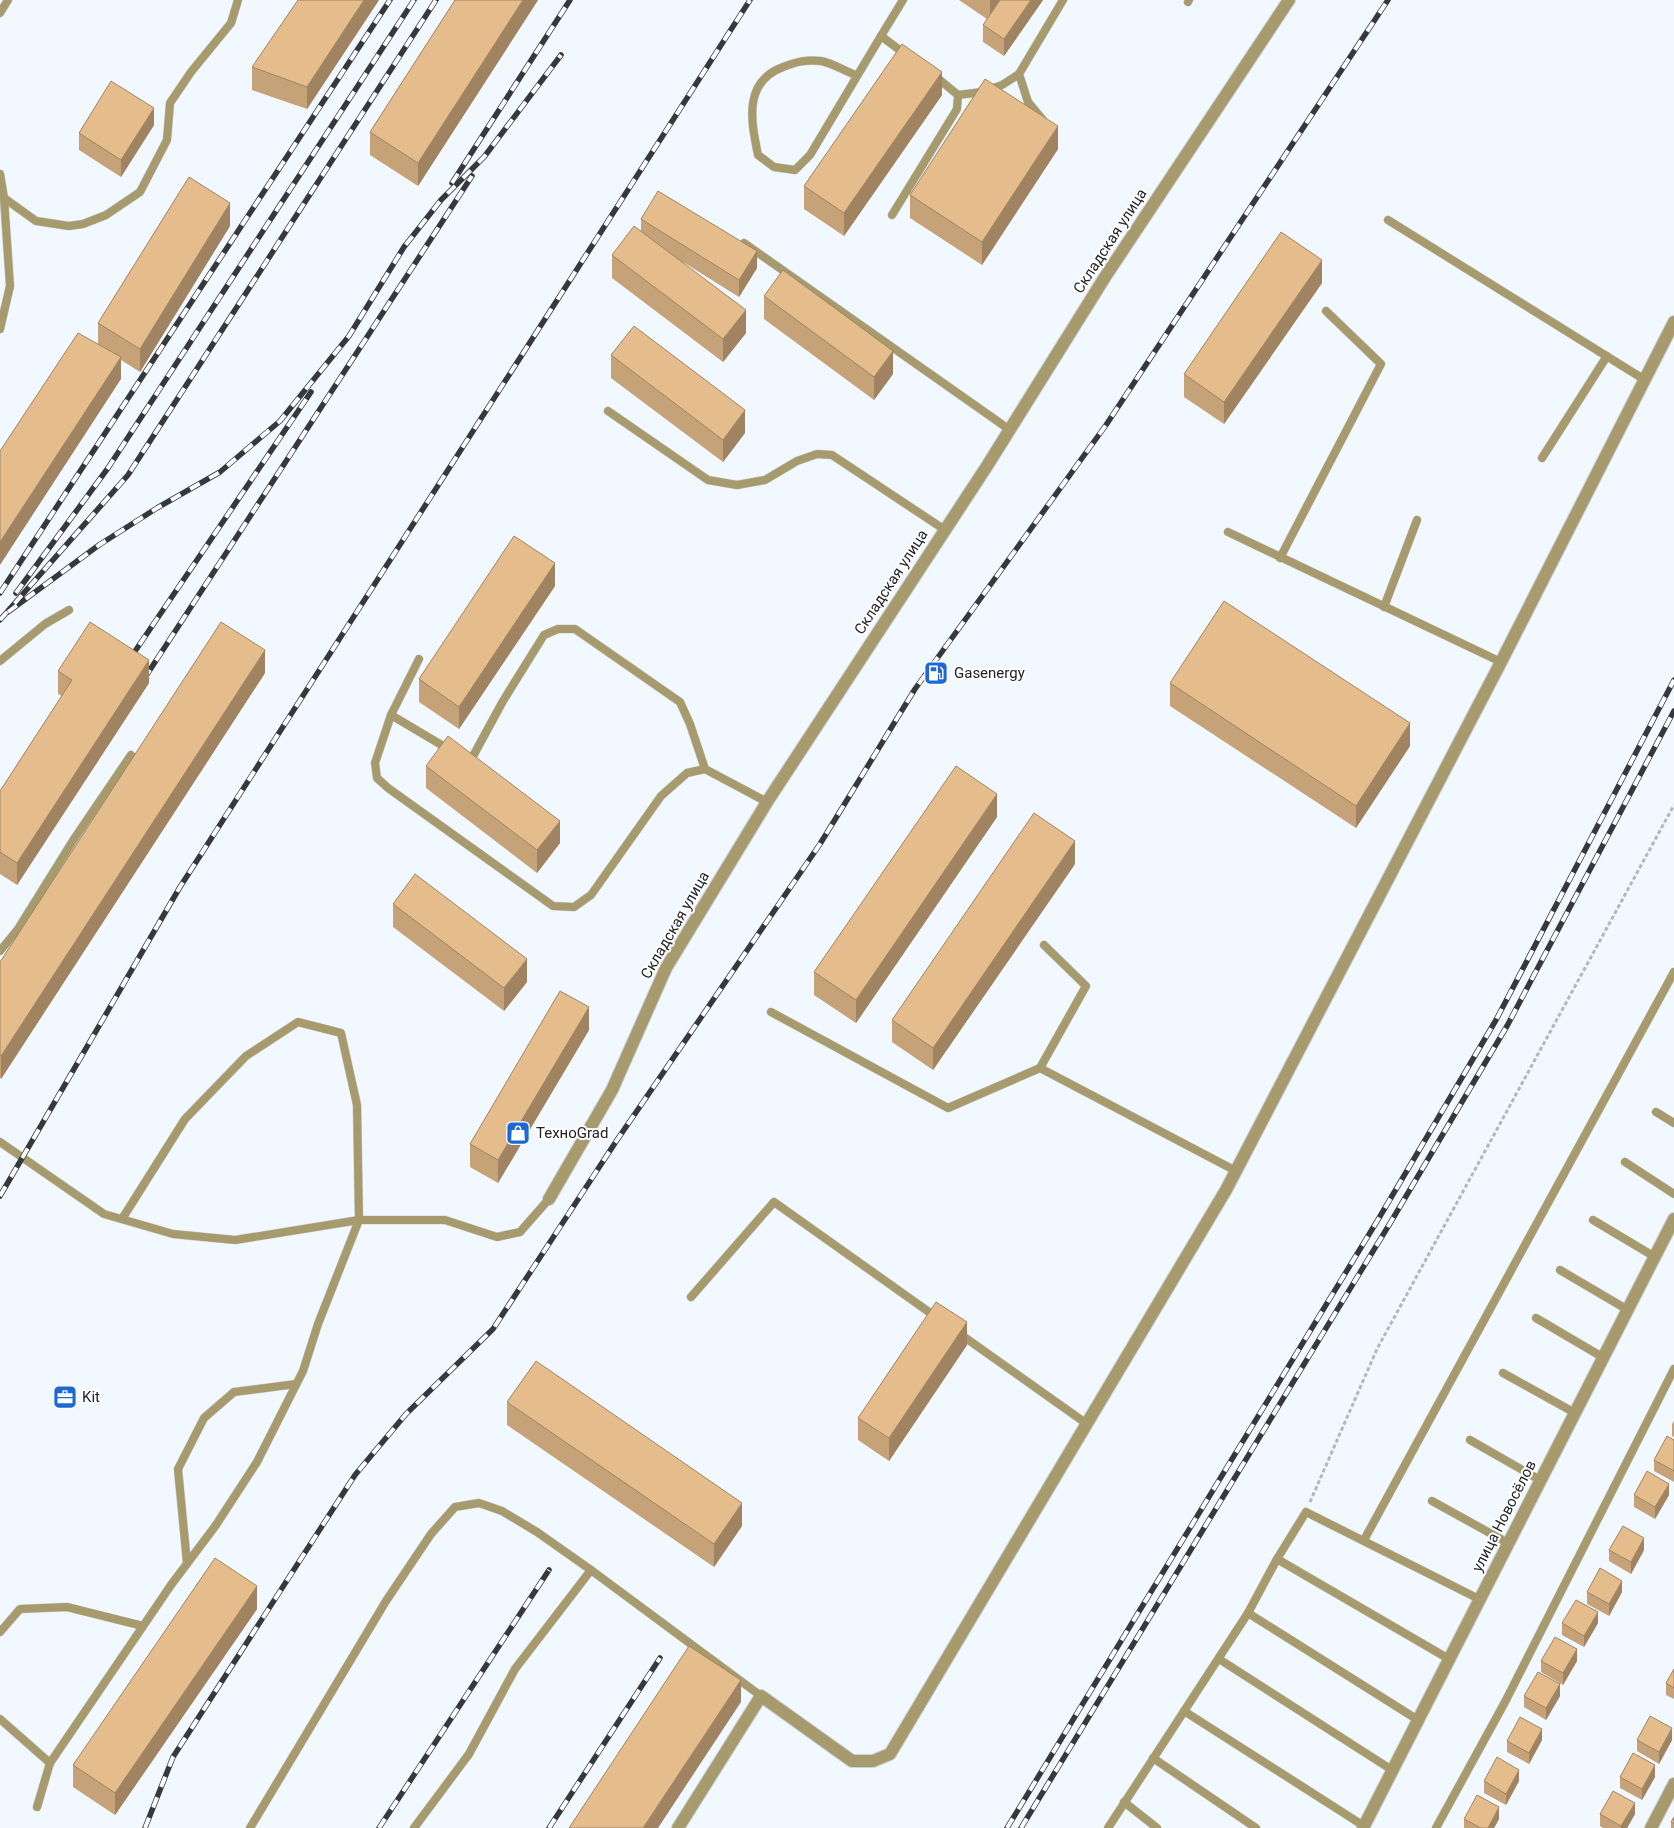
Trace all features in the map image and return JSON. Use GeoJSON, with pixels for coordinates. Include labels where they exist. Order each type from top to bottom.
{"type":"FeatureCollection","features":[{"type":"Feature","properties":{"kind":"street","name":"Складская улица"},"geometry":{"type":"LineString","coordinates":[[550,1199],[612,1090],[666,968],[766,802],[1010,430],[1105,278],[1289,0]]}},
{"type":"Feature","properties":{"kind":"street"},"geometry":{"type":"LineString","coordinates":[[678,1828],[761,1696],[852,1761],[873,1762],[890,1754],[1236,1171],[1674,322]]}},
{"type":"Feature","properties":{"kind":"street","name":"улица Новосёлов"},"geometry":{"type":"LineString","coordinates":[[1363,1827],[1674,1219]]}},
{"type":"Feature","properties":{"kind":"street"},"geometry":{"type":"LineString","coordinates":[[1651,1828],[1674,1784]]}},
{"type":"Feature","properties":{"kind":"lane"},"geometry":{"type":"LineString","coordinates":[[0,13],[8,0]]}},
{"type":"Feature","properties":{"kind":"lane"},"geometry":{"type":"LineString","coordinates":[[4,198],[36,221],[69,226],[83,224],[106,215],[140,192],[168,140],[170,103],[191,72],[231,23],[238,0]]}},
{"type":"Feature","properties":{"kind":"lane"},"geometry":{"type":"LineString","coordinates":[[856,75],[821,61],[798,61],[771,72],[755,90],[752,126],[758,155],[774,167],[795,170],[810,155],[856,75],[903,0]]}},
{"type":"Feature","properties":{"kind":"lane"},"geometry":{"type":"LineString","coordinates":[[931,73],[958,94],[982,92],[1002,85],[1019,74],[1063,0]]}},
{"type":"Feature","properties":{"kind":"lane"},"geometry":{"type":"LineString","coordinates":[[880,36],[910,57]]}},
{"type":"Feature","properties":{"kind":"lane"},"geometry":{"type":"LineString","coordinates":[[1019,74],[1028,102],[1044,121]]}},
{"type":"Feature","properties":{"kind":"lane"},"geometry":{"type":"LineString","coordinates":[[892,215],[957,109],[958,94]]}},
{"type":"Feature","properties":{"kind":"lane"},"geometry":{"type":"LineString","coordinates":[[0,174],[4,198],[10,286],[0,329]]}},
{"type":"Feature","properties":{"kind":"lane"},"geometry":{"type":"LineString","coordinates":[[1388,220],[1644,380]]}},
{"type":"Feature","properties":{"kind":"lane"},"geometry":{"type":"LineString","coordinates":[[744,243],[1010,430]]}},
{"type":"Feature","properties":{"kind":"lane"},"geometry":{"type":"LineString","coordinates":[[1280,558],[1382,364],[1326,311]]}},
{"type":"Feature","properties":{"kind":"lane"},"geometry":{"type":"LineString","coordinates":[[1542,458],[1606,356]]}},
{"type":"Feature","properties":{"kind":"lane"},"geometry":{"type":"LineString","coordinates":[[608,411],[708,480],[738,485],[765,480],[804,458],[817,454],[832,456],[945,530]]}},
{"type":"Feature","properties":{"kind":"lane"},"geometry":{"type":"LineString","coordinates":[[1384,607],[1417,520]]}},
{"type":"Feature","properties":{"kind":"lane"},"geometry":{"type":"LineString","coordinates":[[1228,532],[1500,662]]}},
{"type":"Feature","properties":{"kind":"lane"},"geometry":{"type":"LineString","coordinates":[[0,661],[45,624],[70,610]]}},
{"type":"Feature","properties":{"kind":"lane"},"geometry":{"type":"LineString","coordinates":[[472,758],[503,701],[544,635],[558,629],[575,629],[680,702],[690,724],[705,769]]}},
{"type":"Feature","properties":{"kind":"lane"},"geometry":{"type":"LineString","coordinates":[[419,659],[391,715],[375,763],[377,778],[388,788],[554,906],[574,907],[591,895],[661,796],[687,773],[705,769],[766,802]]}},
{"type":"Feature","properties":{"kind":"lane"},"geometry":{"type":"LineString","coordinates":[[391,715],[452,751],[472,758],[479,763]]}},
{"type":"Feature","properties":{"kind":"lane"},"geometry":{"type":"LineString","coordinates":[[0,951],[18,930],[74,839],[131,754]]}},
{"type":"Feature","properties":{"kind":"lane"},"geometry":{"type":"LineString","coordinates":[[771,1012],[948,1108],[1040,1068],[1086,986],[1044,945]]}},
{"type":"Feature","properties":{"kind":"lane"},"geometry":{"type":"LineString","coordinates":[[1364,1540],[1674,972]]}},
{"type":"Feature","properties":{"kind":"lane"},"geometry":{"type":"LineString","coordinates":[[37,1807],[50,1764],[257,1462],[302,1371],[318,1324],[359,1220],[357,1105],[341,1033],[298,1022],[246,1056],[185,1119],[122,1219]]}},
{"type":"Feature","properties":{"kind":"lane"},"geometry":{"type":"LineString","coordinates":[[1040,1068],[1236,1171]]}},
{"type":"Feature","properties":{"kind":"lane"},"geometry":{"type":"LineString","coordinates":[[1656,1112],[1674,1123]]}},
{"type":"Feature","properties":{"kind":"lane"},"geometry":{"type":"LineString","coordinates":[[0,1142],[104,1214],[173,1234],[235,1240],[359,1220],[445,1220],[497,1237],[520,1232],[550,1199]]}},
{"type":"Feature","properties":{"kind":"lane"},"geometry":{"type":"LineString","coordinates":[[1625,1162],[1674,1194]]}},
{"type":"Feature","properties":{"kind":"lane"},"geometry":{"type":"LineString","coordinates":[[691,1297],[774,1202],[942,1322]]}},
{"type":"Feature","properties":{"kind":"lane"},"geometry":{"type":"LineString","coordinates":[[1593,1220],[1655,1258]]}},
{"type":"Feature","properties":{"kind":"lane"},"geometry":{"type":"LineString","coordinates":[[1560,1270],[1628,1310]]}},
{"type":"Feature","properties":{"kind":"lane"},"geometry":{"type":"LineString","coordinates":[[1536,1318],[1604,1358]]}},
{"type":"Feature","properties":{"kind":"lane"},"geometry":{"type":"LineString","coordinates":[[950,1328],[1086,1424]]}},
{"type":"Feature","properties":{"kind":"lane"},"geometry":{"type":"LineString","coordinates":[[1436,1828],[1504,1702],[1674,1369]]}},
{"type":"Feature","properties":{"kind":"lane"},"geometry":{"type":"LineString","coordinates":[[1503,1373],[1575,1412]]}},
{"type":"Feature","properties":{"kind":"lane"},"geometry":{"type":"LineString","coordinates":[[187,1563],[178,1469],[204,1418],[234,1392],[296,1384]]}},
{"type":"Feature","properties":{"kind":"lane"},"geometry":{"type":"LineString","coordinates":[[1470,1440],[1540,1480]]}},
{"type":"Feature","properties":{"kind":"lane"},"geometry":{"type":"LineString","coordinates":[[1432,1501],[1508,1543]]}},
{"type":"Feature","properties":{"kind":"lane"},"geometry":{"type":"LineString","coordinates":[[250,1828],[386,1601],[431,1534],[455,1507],[479,1503],[502,1511],[537,1532],[761,1696]]}},
{"type":"Feature","properties":{"kind":"lane"},"geometry":{"type":"LineString","coordinates":[[1108,1828],[1248,1613],[1277,1559],[1306,1512],[1479,1599]]}},
{"type":"Feature","properties":{"kind":"lane"},"geometry":{"type":"LineString","coordinates":[[1277,1559],[1449,1659]]}},
{"type":"Feature","properties":{"kind":"lane"},"geometry":{"type":"LineString","coordinates":[[414,1828],[469,1754],[515,1669],[591,1570]]}},
{"type":"Feature","properties":{"kind":"lane"},"geometry":{"type":"LineString","coordinates":[[0,1632],[20,1609],[67,1607],[143,1626]]}},
{"type":"Feature","properties":{"kind":"lane"},"geometry":{"type":"LineString","coordinates":[[1248,1613],[1418,1720]]}},
{"type":"Feature","properties":{"kind":"lane"},"geometry":{"type":"LineString","coordinates":[[1219,1659],[1392,1770]]}},
{"type":"Feature","properties":{"kind":"lane"},"geometry":{"type":"LineString","coordinates":[[1184,1711],[1363,1827]]}},
{"type":"Feature","properties":{"kind":"lane"},"geometry":{"type":"LineString","coordinates":[[0,1719],[50,1764]]}},
{"type":"Feature","properties":{"kind":"lane"},"geometry":{"type":"LineString","coordinates":[[1153,1758],[1256,1828]]}},
{"type":"Feature","properties":{"kind":"lane"},"geometry":{"type":"LineString","coordinates":[[1124,1802],[1157,1828]]}},
{"type":"Feature","properties":{"kind":"path"},"geometry":{"type":"LineString","coordinates":[[1306,1512],[1377,1349],[1674,805]]}},
{"type":"Feature","properties":{"kind":"building"},"geometry":{"type":"Polygon","coordinates":[[[298,0],[364,0],[307,87],[252,67],[298,0]]]}},
{"type":"Feature","properties":{"kind":"building"},"geometry":{"type":"Polygon","coordinates":[[[455,0],[523,0],[418,163],[370,132],[455,0]]]}},
{"type":"Feature","properties":{"kind":"building"},"geometry":{"type":"Polygon","coordinates":[[[1000,0],[1031,0],[1004,39],[983,25],[1000,0]]]}},
{"type":"Feature","properties":{"kind":"building"},"geometry":{"type":"Polygon","coordinates":[[[902,44],[942,72],[844,213],[804,186],[902,44]]]}},
{"type":"Feature","properties":{"kind":"building"},"geometry":{"type":"Polygon","coordinates":[[[985,79],[1058,126],[982,242],[910,195],[985,79]]]}},
{"type":"Feature","properties":{"kind":"building"},"geometry":{"type":"Polygon","coordinates":[[[111,81],[154,108],[121,160],[79,133],[111,81]]]}},
{"type":"Feature","properties":{"kind":"building"},"geometry":{"type":"Polygon","coordinates":[[[189,177],[230,203],[140,349],[98,323],[189,177]]]}},
{"type":"Feature","properties":{"kind":"building"},"geometry":{"type":"Polygon","coordinates":[[[658,191],[757,251],[739,280],[641,219],[658,191]]]}},
{"type":"Feature","properties":{"kind":"building"},"geometry":{"type":"Polygon","coordinates":[[[634,226],[746,310],[723,339],[612,255],[634,226]]]}},
{"type":"Feature","properties":{"kind":"building"},"geometry":{"type":"Polygon","coordinates":[[[1281,232],[1322,260],[1224,402],[1184,374],[1281,232]]]}},
{"type":"Feature","properties":{"kind":"building"},"geometry":{"type":"Polygon","coordinates":[[[783,270],[893,351],[874,377],[764,296],[783,270]]]}},
{"type":"Feature","properties":{"kind":"building"},"geometry":{"type":"Polygon","coordinates":[[[634,326],[745,410],[723,440],[611,355],[634,326]]]}},
{"type":"Feature","properties":{"kind":"building"},"geometry":{"type":"Polygon","coordinates":[[[78,333],[121,357],[0,542],[0,451],[78,333]]]}},
{"type":"Feature","properties":{"kind":"building"},"geometry":{"type":"Polygon","coordinates":[[[514,536],[555,563],[459,707],[419,679],[514,536]]]}},
{"type":"Feature","properties":{"kind":"building"},"geometry":{"type":"Polygon","coordinates":[[[1224,601],[1410,723],[1356,806],[1170,683],[1224,601]]]}},
{"type":"Feature","properties":{"kind":"building"},"geometry":{"type":"Polygon","coordinates":[[[90,622],[149,660],[17,863],[0,852],[0,791],[72,680],[58,671],[90,622]]]}},
{"type":"Feature","properties":{"kind":"building"},"geometry":{"type":"Polygon","coordinates":[[[221,622],[265,650],[1,1056],[0,962],[221,622]]]}},
{"type":"Feature","properties":{"kind":"building"},"geometry":{"type":"Polygon","coordinates":[[[448,736],[560,821],[537,850],[426,766],[448,736]]]}},
{"type":"Feature","properties":{"kind":"building"},"geometry":{"type":"Polygon","coordinates":[[[956,766],[997,794],[856,1000],[814,972],[956,766]]]}},
{"type":"Feature","properties":{"kind":"building"},"geometry":{"type":"Polygon","coordinates":[[[1034,813],[1075,841],[933,1048],[892,1020],[1034,813]]]}},
{"type":"Feature","properties":{"kind":"building"},"geometry":{"type":"Polygon","coordinates":[[[415,874],[527,959],[504,988],[393,904],[415,874]]]}},
{"type":"Feature","properties":{"kind":"building"},"geometry":{"type":"Polygon","coordinates":[[[560,991],[589,1007],[498,1160],[470,1144],[560,991]]]}},
{"type":"Feature","properties":{"kind":"building"},"geometry":{"type":"Polygon","coordinates":[[[936,1302],[967,1322],[889,1438],[858,1418],[936,1302]]]}},
{"type":"Feature","properties":{"kind":"building"},"geometry":{"type":"Polygon","coordinates":[[[536,1361],[742,1503],[714,1544],[507,1402],[536,1361]]]}},
{"type":"Feature","properties":{"kind":"building"},"geometry":{"type":"Polygon","coordinates":[[[1667,1436],[1674,1440],[1674,1471],[1654,1460],[1667,1436]]]}},
{"type":"Feature","properties":{"kind":"building"},"geometry":{"type":"Polygon","coordinates":[[[1647,1471],[1669,1484],[1655,1507],[1634,1495],[1647,1471]]]}},
{"type":"Feature","properties":{"kind":"building"},"geometry":{"type":"Polygon","coordinates":[[[1623,1526],[1644,1538],[1631,1562],[1609,1550],[1623,1526]]]}},
{"type":"Feature","properties":{"kind":"building"},"geometry":{"type":"Polygon","coordinates":[[[215,1558],[257,1586],[115,1793],[73,1765],[215,1558]]]}},
{"type":"Feature","properties":{"kind":"building"},"geometry":{"type":"Polygon","coordinates":[[[1600,1568],[1622,1581],[1609,1604],[1587,1592],[1600,1568]]]}},
{"type":"Feature","properties":{"kind":"building"},"geometry":{"type":"Polygon","coordinates":[[[1576,1600],[1598,1612],[1584,1636],[1562,1623],[1576,1600]]]}},
{"type":"Feature","properties":{"kind":"building"},"geometry":{"type":"Polygon","coordinates":[[[1555,1637],[1577,1649],[1563,1673],[1541,1661],[1555,1637]]]}},
{"type":"Feature","properties":{"kind":"building"},"geometry":{"type":"Polygon","coordinates":[[[689,1646],[741,1680],[643,1828],[569,1828],[689,1646]]]}},
{"type":"Feature","properties":{"kind":"building"},"geometry":{"type":"Polygon","coordinates":[[[1674,1669],[1674,1688],[1666,1683],[1674,1669]]]}},
{"type":"Feature","properties":{"kind":"building"},"geometry":{"type":"Polygon","coordinates":[[[1538,1672],[1560,1684],[1546,1708],[1524,1696],[1538,1672]]]}},
{"type":"Feature","properties":{"kind":"building"},"geometry":{"type":"Polygon","coordinates":[[[1650,1716],[1672,1728],[1659,1752],[1637,1740],[1650,1716]]]}},
{"type":"Feature","properties":{"kind":"building"},"geometry":{"type":"Polygon","coordinates":[[[1520,1717],[1542,1729],[1529,1753],[1507,1741],[1520,1717]]]}},
{"type":"Feature","properties":{"kind":"building"},"geometry":{"type":"Polygon","coordinates":[[[1633,1753],[1655,1765],[1642,1789],[1620,1777],[1633,1753]]]}},
{"type":"Feature","properties":{"kind":"building"},"geometry":{"type":"Polygon","coordinates":[[[1497,1757],[1519,1770],[1506,1794],[1484,1781],[1497,1757]]]}},
{"type":"Feature","properties":{"kind":"building"},"geometry":{"type":"Polygon","coordinates":[[[1613,1791],[1635,1803],[1621,1826],[1600,1814],[1613,1791]]]}},
{"type":"Feature","properties":{"kind":"building"},"geometry":{"type":"Polygon","coordinates":[[[1477,1795],[1499,1807],[1488,1828],[1481,1828],[1464,1819],[1477,1795]]]}},
{"type":"Feature","properties":{"kind":"railway"},"geometry":{"type":"LineString","coordinates":[[0,593],[390,0]]}},
{"type":"Feature","properties":{"kind":"railway"},"geometry":{"type":"LineString","coordinates":[[16,593],[108,468],[414,0]]}},
{"type":"Feature","properties":{"kind":"railway"},"geometry":{"type":"LineString","coordinates":[[0,620],[128,475],[436,0]]}},
{"type":"Feature","properties":{"kind":"railway"},"geometry":{"type":"LineString","coordinates":[[452,183],[570,0]]}},
{"type":"Feature","properties":{"kind":"railway"},"geometry":{"type":"LineString","coordinates":[[0,1196],[180,887],[750,0]]}},
{"type":"Feature","properties":{"kind":"railway"},"geometry":{"type":"LineString","coordinates":[[145,1828],[173,1757],[355,1475],[406,1414],[493,1329],[617,1140],[820,844],[915,689],[1106,425],[1388,0]]}},
{"type":"Feature","properties":{"kind":"railway"},"geometry":{"type":"LineString","coordinates":[[8,612],[99,545],[157,508],[220,472],[280,421],[349,336],[404,247],[441,200],[484,157],[561,55]]}},
{"type":"Feature","properties":{"kind":"railway"},"geometry":{"type":"LineString","coordinates":[[144,679],[472,176]]}},
{"type":"Feature","properties":{"kind":"railway"},"geometry":{"type":"LineString","coordinates":[[127,663],[311,392]]}},
{"type":"Feature","properties":{"kind":"railway"},"geometry":{"type":"LineString","coordinates":[[1007,1828],[1379,1218],[1496,1020],[1674,680]]}},
{"type":"Feature","properties":{"kind":"railway"},"geometry":{"type":"LineString","coordinates":[[1021,1828],[1389,1225],[1507,1026],[1674,711]]}},
{"type":"Feature","properties":{"kind":"railway"},"geometry":{"type":"LineString","coordinates":[[379,1828],[549,1570]]}},
{"type":"Feature","properties":{"kind":"railway"},"geometry":{"type":"LineString","coordinates":[[549,1828],[660,1658]]}},
{"type":"Feature","properties":{"kind":"place","name":"Gasenergy"},"geometry":{"type":"Point","coordinates":[936,673]}},
{"type":"Feature","properties":{"kind":"place","name":"ТехноGrad"},"geometry":{"type":"Point","coordinates":[518,1133]}},
{"type":"Feature","properties":{"kind":"place","name":"Kit"},"geometry":{"type":"Point","coordinates":[65,1397]}}]}
